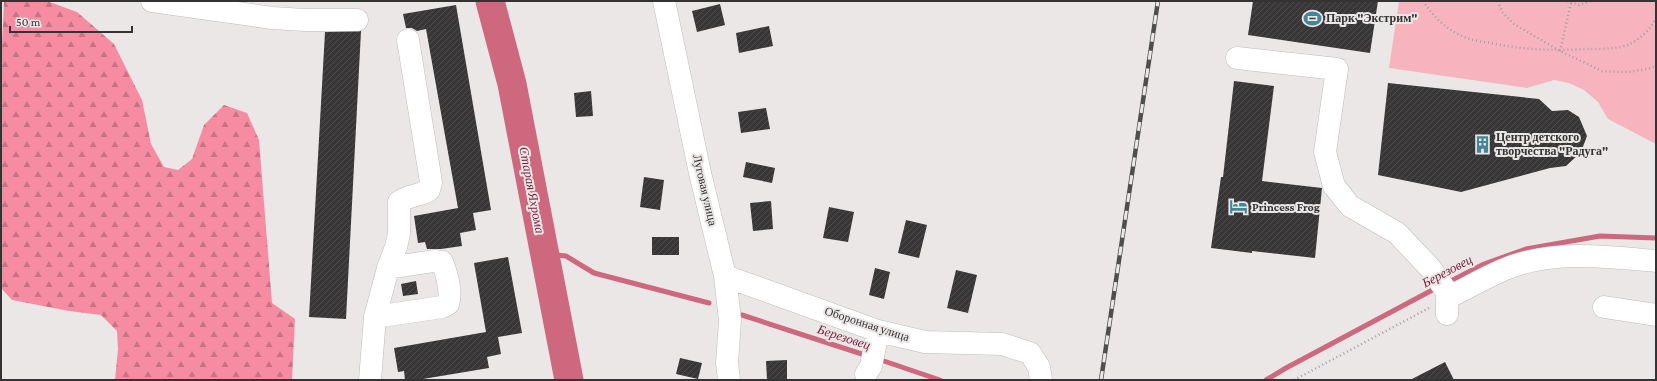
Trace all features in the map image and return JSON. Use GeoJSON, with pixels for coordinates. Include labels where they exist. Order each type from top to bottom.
{"type":"FeatureCollection","features":[{"type":"Feature","properties":{"kind":"street"},"geometry":{"type":"LineString","coordinates":[[152,1],[272,18],[357,20]]}},
{"type":"Feature","properties":{"kind":"street","name":"Луговая улица"},"geometry":{"type":"LineString","coordinates":[[664,1],[700,173],[726,276],[730,320],[727,363],[729,380]]}},
{"type":"Feature","properties":{"kind":"street"},"geometry":{"type":"LineString","coordinates":[[370,380],[375,317],[399,234],[399,202],[406,197],[423,194],[429,190],[431,182],[408,40]]}},
{"type":"Feature","properties":{"kind":"street"},"geometry":{"type":"LineString","coordinates":[[1237,58],[1337,69],[1325,152],[1334,186],[1350,206],[1397,233],[1431,269],[1447,302],[1513,266],[1547,257],[1602,257],[1656,261]]}},
{"type":"Feature","properties":{"kind":"street"},"geometry":{"type":"LineString","coordinates":[[375,317],[442,307],[448,304],[450,298],[445,268],[442,262],[434,261],[388,268]]}},
{"type":"Feature","properties":{"kind":"street","name":"Оборонная улица"},"geometry":{"type":"LineString","coordinates":[[726,276],[873,356],[925,342],[1002,344],[1030,353],[1039,367],[1041,380]]}},
{"type":"Feature","properties":{"kind":"street"},"geometry":{"type":"LineString","coordinates":[[1604,307],[1656,315]]}},
{"type":"Feature","properties":{"kind":"path"},"geometry":{"type":"LineString","coordinates":[[1423,1],[1429,10],[1443,24],[1469,39],[1506,46],[1560,51],[1602,49],[1627,45],[1642,36],[1654,23],[1656,18]]}},
{"type":"Feature","properties":{"kind":"path"},"geometry":{"type":"LineString","coordinates":[[1498,1],[1502,12],[1514,24],[1560,51],[1602,71],[1628,72],[1648,69],[1656,66]]}},
{"type":"Feature","properties":{"kind":"path"},"geometry":{"type":"LineString","coordinates":[[1567,1],[1579,5],[1591,1]]}},
{"type":"Feature","properties":{"kind":"path"},"geometry":{"type":"LineString","coordinates":[[1560,51],[1570,3]]}},
{"type":"Feature","properties":{"kind":"path"},"geometry":{"type":"LineString","coordinates":[[1294,380],[1447,302]]}},
{"type":"Feature","properties":{"kind":"shaded area"},"geometry":{"type":"Polygon","coordinates":[[[1399,1],[1656,1],[1656,144],[1608,119],[1598,102],[1584,90],[1569,83],[1554,80],[1527,88],[1389,68],[1399,1]]]}},
{"type":"Feature","properties":{"kind":"green space"},"geometry":{"type":"Polygon","coordinates":[[[4,1],[47,1],[77,12],[114,44],[142,100],[151,144],[164,167],[178,170],[192,159],[204,125],[224,105],[247,113],[259,140],[272,303],[295,319],[292,380],[115,380],[118,349],[117,331],[101,315],[69,311],[12,300],[1,288],[1,65],[4,1]]]}},
{"type":"Feature","properties":{"kind":"building","name":"Парк \"Экстрим\""},"geometry":{"type":"Polygon","coordinates":[[[1253,1],[1378,1],[1370,53],[1248,35],[1253,1]]]}},
{"type":"Feature","properties":{"kind":"building"},"geometry":{"type":"Polygon","coordinates":[[[720,4],[725,25],[697,32],[692,11],[720,4]]]}},
{"type":"Feature","properties":{"kind":"building"},"geometry":{"type":"Polygon","coordinates":[[[456,5],[491,210],[473,213],[476,230],[460,233],[462,246],[427,249],[425,242],[418,243],[414,216],[458,208],[426,29],[417,31],[412,28],[406,28],[403,14],[456,5]]]}},
{"type":"Feature","properties":{"kind":"building"},"geometry":{"type":"Polygon","coordinates":[[[769,26],[773,46],[739,53],[736,33],[769,26]]]}},
{"type":"Feature","properties":{"kind":"building"},"geometry":{"type":"Polygon","coordinates":[[[361,31],[346,319],[309,317],[325,32],[361,31]]]}},
{"type":"Feature","properties":{"kind":"building"},"geometry":{"type":"Polygon","coordinates":[[[1234,81],[1274,86],[1262,181],[1322,188],[1315,258],[1211,248],[1221,177],[1223,177],[1234,81]]]}},
{"type":"Feature","properties":{"kind":"building","name":"Центр детского творчества \"Радуга\""},"geometry":{"type":"Polygon","coordinates":[[[1388,83],[1539,99],[1552,111],[1568,110],[1579,117],[1587,136],[1581,152],[1566,166],[1550,168],[1461,192],[1378,175],[1388,83]]]}},
{"type":"Feature","properties":{"kind":"building"},"geometry":{"type":"Polygon","coordinates":[[[591,91],[593,116],[576,117],[574,93],[591,91]]]}},
{"type":"Feature","properties":{"kind":"building"},"geometry":{"type":"Polygon","coordinates":[[[766,108],[770,129],[741,133],[738,112],[766,108]]]}},
{"type":"Feature","properties":{"kind":"building"},"geometry":{"type":"Polygon","coordinates":[[[746,162],[775,168],[772,183],[743,177],[746,162]]]}},
{"type":"Feature","properties":{"kind":"building"},"geometry":{"type":"Polygon","coordinates":[[[644,177],[664,180],[660,210],[640,207],[644,177]]]}},
{"type":"Feature","properties":{"kind":"building"},"geometry":{"type":"Polygon","coordinates":[[[771,201],[773,229],[753,231],[750,203],[771,201]]]}},
{"type":"Feature","properties":{"kind":"building"},"geometry":{"type":"Polygon","coordinates":[[[829,207],[854,212],[848,242],[823,238],[829,207]]]}},
{"type":"Feature","properties":{"kind":"building"},"geometry":{"type":"Polygon","coordinates":[[[906,220],[927,225],[919,258],[898,253],[906,220]]]}},
{"type":"Feature","properties":{"kind":"building"},"geometry":{"type":"Polygon","coordinates":[[[652,237],[679,237],[679,255],[652,255],[652,237]]]}},
{"type":"Feature","properties":{"kind":"building"},"geometry":{"type":"Polygon","coordinates":[[[508,257],[522,333],[498,337],[501,354],[487,357],[489,368],[417,380],[405,380],[404,371],[398,372],[394,348],[486,332],[474,263],[508,257]]]}},
{"type":"Feature","properties":{"kind":"building"},"geometry":{"type":"Polygon","coordinates":[[[875,268],[890,272],[884,299],[869,295],[875,268]]]}},
{"type":"Feature","properties":{"kind":"building"},"geometry":{"type":"Polygon","coordinates":[[[956,270],[977,275],[968,313],[947,308],[956,270]]]}},
{"type":"Feature","properties":{"kind":"building"},"geometry":{"type":"Polygon","coordinates":[[[416,281],[418,294],[403,296],[401,284],[416,281]]]}},
{"type":"Feature","properties":{"kind":"building"},"geometry":{"type":"Polygon","coordinates":[[[680,358],[702,363],[698,379],[676,374],[680,358]]]}},
{"type":"Feature","properties":{"kind":"building"},"geometry":{"type":"Polygon","coordinates":[[[787,360],[787,380],[767,380],[766,361],[787,360]]]}},
{"type":"Feature","properties":{"kind":"building"},"geometry":{"type":"Polygon","coordinates":[[[1445,362],[1454,380],[1410,380],[1445,362]]]}},
{"type":"Feature","properties":{"kind":"waterway","name":"Старая Яхрома"},"geometry":{"type":"LineString","coordinates":[[490,1],[512,84],[569,380]]}},
{"type":"Feature","properties":{"kind":"waterway","name":"Березовец"},"geometry":{"type":"LineString","coordinates":[[1447,283],[1484,264],[1526,249],[1600,236],[1656,238]]}},
{"type":"Feature","properties":{"kind":"waterway","name":"Березовец"},"geometry":{"type":"LineString","coordinates":[[547,262],[557,255],[566,256],[594,273],[709,303]]}},
{"type":"Feature","properties":{"kind":"waterway","name":"Березовец"},"geometry":{"type":"LineString","coordinates":[[1266,380],[1438,287]]}},
{"type":"Feature","properties":{"kind":"waterway","name":"Березовец"},"geometry":{"type":"LineString","coordinates":[[742,315],[868,356]]}},
{"type":"Feature","properties":{"kind":"waterway","name":"Березовец"},"geometry":{"type":"LineString","coordinates":[[878,359],[940,380]]}},
{"type":"Feature","properties":{"kind":"railway"},"geometry":{"type":"LineString","coordinates":[[1101,380],[1158,1]]}},
{"type":"Feature","properties":{"kind":"place","name":"Парк \"Экстрим\""},"geometry":{"type":"Point","coordinates":[1313,18]}},
{"type":"Feature","properties":{"kind":"place","name":"Центр детского творчества \"Радуга\""},"geometry":{"type":"Point","coordinates":[1483,144]}},
{"type":"Feature","properties":{"kind":"place","name":"Princess Frog"},"geometry":{"type":"Point","coordinates":[1239,207]}}]}
